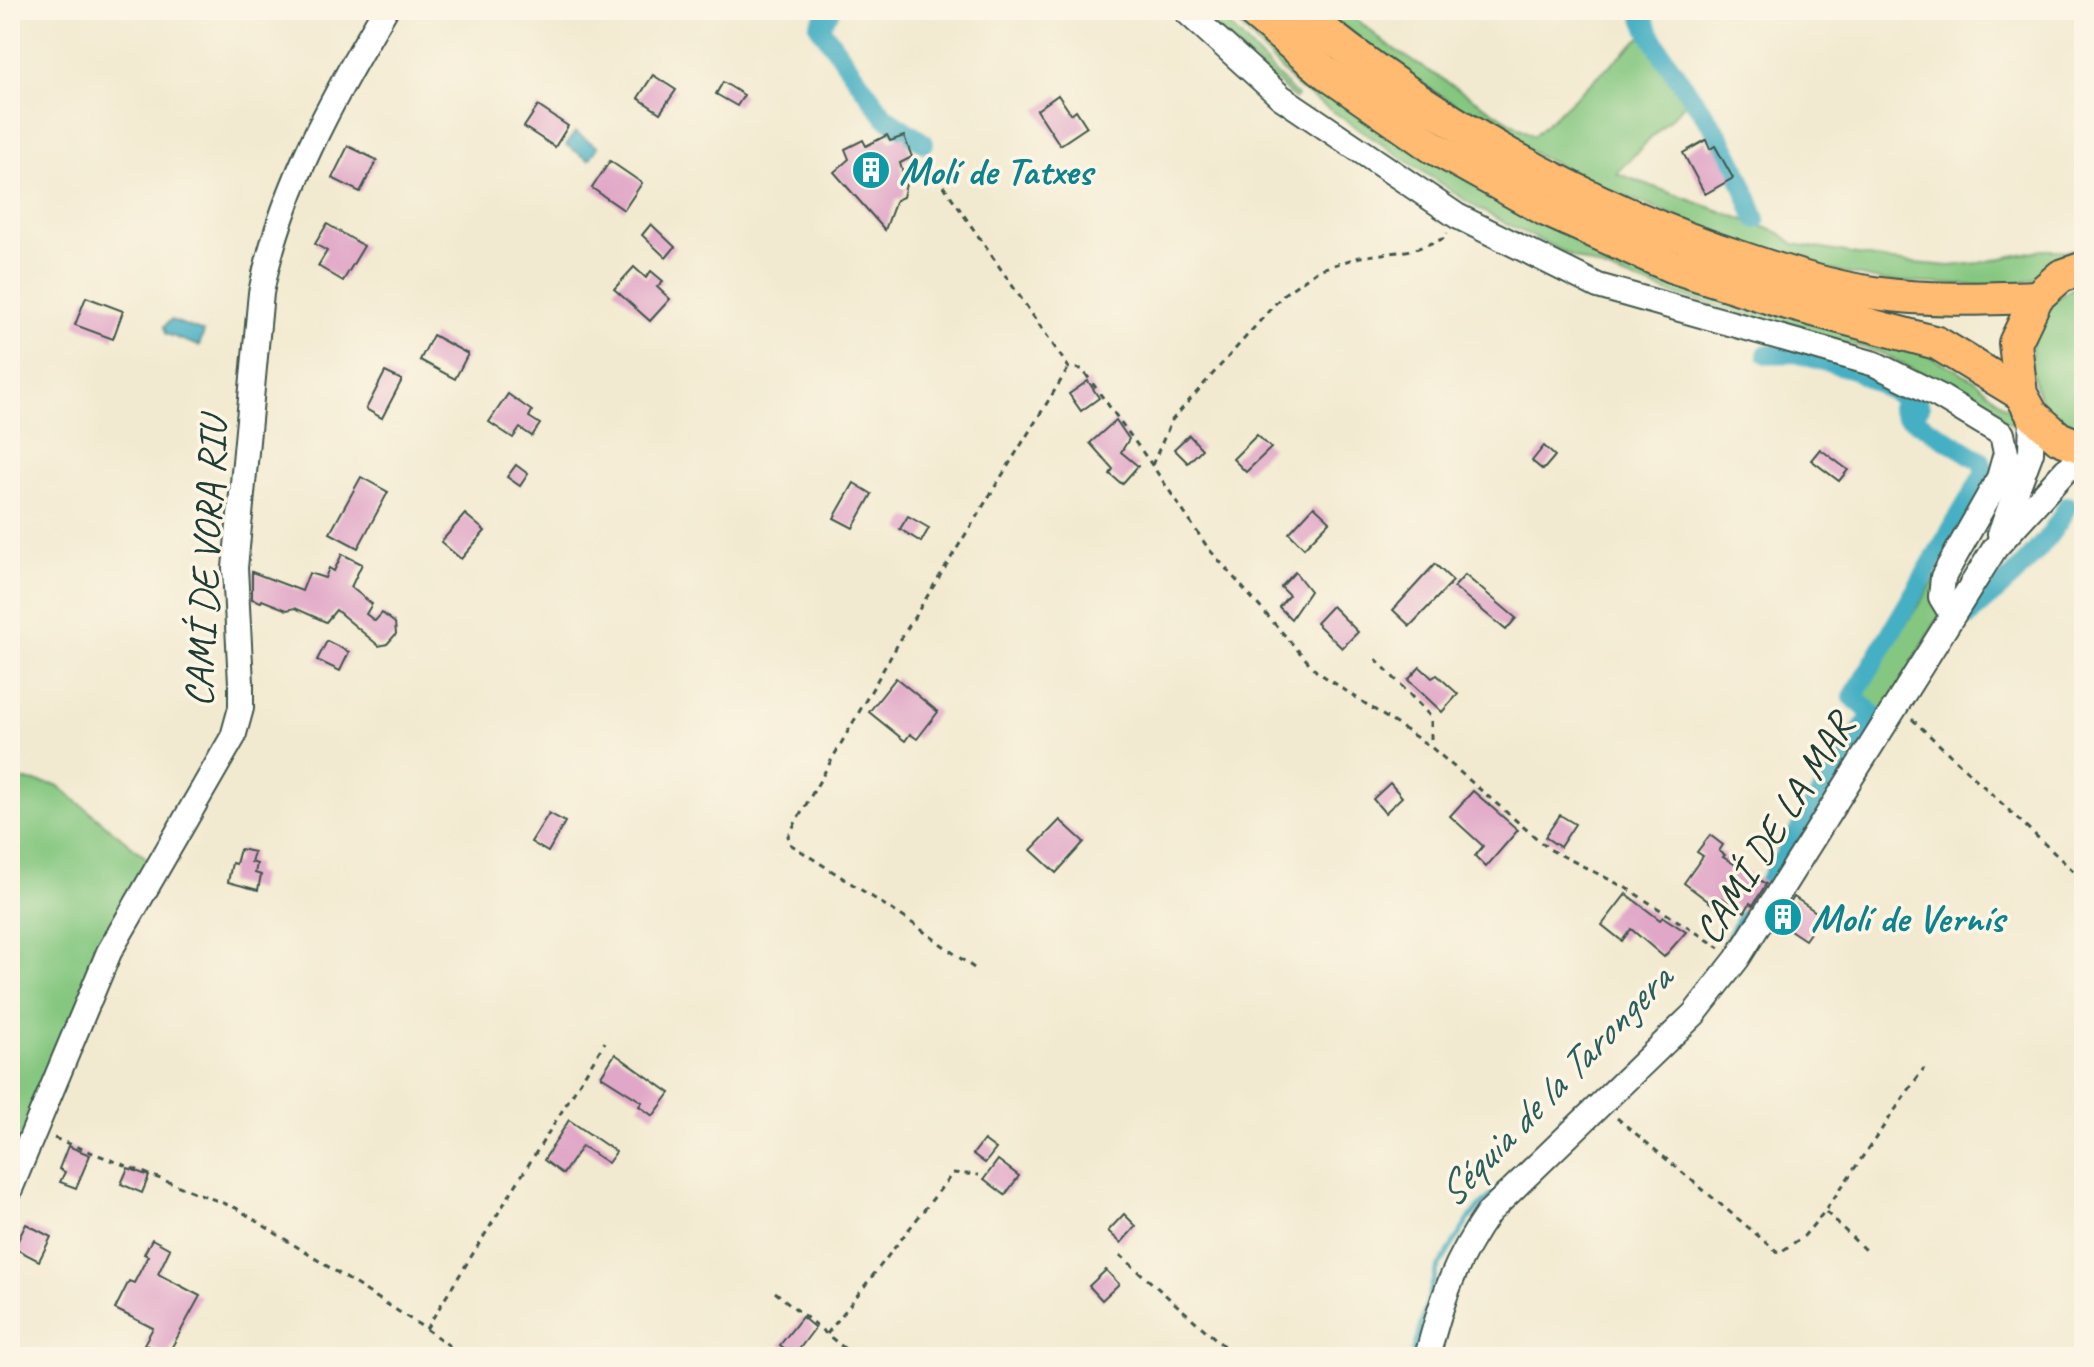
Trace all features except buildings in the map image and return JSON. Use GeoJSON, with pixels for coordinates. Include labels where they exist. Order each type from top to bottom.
{"type":"FeatureCollection","features":[{"type":"Feature","properties":{"kind":"main road"},"geometry":{"type":"LineString","coordinates":[[1251,10],[1325,72],[1433,147],[1546,210],[1671,266],[1780,301],[1937,343],[2027,404],[2059,438],[2084,448]]}},
{"type":"Feature","properties":{"kind":"main road"},"geometry":{"type":"LineString","coordinates":[[1298,10],[1343,47],[1448,120],[1563,185],[1680,238],[1790,274],[1871,293],[1944,300],[2037,297]]}},
{"type":"Feature","properties":{"kind":"main road"},"geometry":{"type":"LineString","coordinates":[[2027,404],[2015,343],[2037,297],[2061,276],[2084,268]]}},
{"type":"Feature","properties":{"kind":"street","name":"CAMÍ DE VORA RIU"},"geometry":{"type":"LineString","coordinates":[[10,1189],[109,952],[233,737],[241,708],[235,568],[261,293],[267,260],[332,100],[385,10]]}},
{"type":"Feature","properties":{"kind":"street"},"geometry":{"type":"LineString","coordinates":[[1185,10],[1281,97],[1457,216],[1598,286],[1875,364],[1948,400],[2002,434],[2006,453],[1999,478],[1943,577],[1941,597],[1952,615]]}},
{"type":"Feature","properties":{"kind":"street","name":"CAMÍ DE LA MAR"},"geometry":{"type":"LineString","coordinates":[[1995,548],[2031,452],[2027,404]]}},
{"type":"Feature","properties":{"kind":"street","name":"CAMÍ DE LA MAR"},"geometry":{"type":"LineString","coordinates":[[1427,1357],[1444,1294],[1473,1234],[1489,1212],[1694,1014],[1737,959],[1995,548],[2066,470],[2084,457]]}},
{"type":"Feature","properties":{"kind":"path"},"geometry":{"type":"LineString","coordinates":[[930,166],[1069,368]]}},
{"type":"Feature","properties":{"kind":"path"},"geometry":{"type":"LineString","coordinates":[[1152,465],[1172,420],[1284,294],[1318,270],[1360,257],[1413,250],[1445,238],[1457,216]]}},
{"type":"Feature","properties":{"kind":"path"},"geometry":{"type":"LineString","coordinates":[[1069,368],[1082,369],[1208,548],[1316,671],[1431,747],[1549,849],[1628,889],[1737,959]]}},
{"type":"Feature","properties":{"kind":"path"},"geometry":{"type":"LineString","coordinates":[[974,968],[908,920],[790,844],[788,836],[902,637],[1069,368]]}},
{"type":"Feature","properties":{"kind":"path"},"geometry":{"type":"LineString","coordinates":[[1376,659],[1431,717],[1431,747]]}},
{"type":"Feature","properties":{"kind":"path"},"geometry":{"type":"LineString","coordinates":[[1896,704],[2084,881]]}},
{"type":"Feature","properties":{"kind":"path"},"geometry":{"type":"LineString","coordinates":[[426,1329],[605,1042]]}},
{"type":"Feature","properties":{"kind":"path"},"geometry":{"type":"LineString","coordinates":[[1600,1104],[1779,1253],[1804,1236],[1825,1211],[1924,1068]]}},
{"type":"Feature","properties":{"kind":"path"},"geometry":{"type":"LineString","coordinates":[[33,1132],[67,1141],[236,1208],[465,1357]]}},
{"type":"Feature","properties":{"kind":"path"},"geometry":{"type":"LineString","coordinates":[[827,1334],[953,1173],[979,1175]]}},
{"type":"Feature","properties":{"kind":"path"},"geometry":{"type":"LineString","coordinates":[[1825,1211],[1866,1251]]}},
{"type":"Feature","properties":{"kind":"path"},"geometry":{"type":"LineString","coordinates":[[1120,1255],[1236,1357]]}},
{"type":"Feature","properties":{"kind":"path"},"geometry":{"type":"LineString","coordinates":[[775,1292],[851,1357]]}},
{"type":"Feature","properties":{"kind":"green space"},"geometry":{"type":"Polygon","coordinates":[[[1196,10],[1215,10],[1297,96],[1295,99],[1196,10]]]}},
{"type":"Feature","properties":{"kind":"green space"},"geometry":{"type":"Polygon","coordinates":[[[1225,10],[1233,10],[1324,85],[1926,354],[1975,380],[2013,413],[2015,427],[1961,393],[1881,353],[1621,276],[1573,257],[1480,210],[1298,88],[1225,10]]]}},
{"type":"Feature","properties":{"kind":"green space"},"geometry":{"type":"Polygon","coordinates":[[[1322,10],[1346,10],[1386,44],[1533,136],[1646,32],[1690,99],[1616,173],[1780,233],[1794,244],[1892,261],[1950,266],[2040,250],[2084,250],[2084,256],[2032,280],[2005,287],[1884,281],[1827,269],[1753,247],[1604,188],[1531,152],[1405,73],[1322,10]]]}},
{"type":"Feature","properties":{"kind":"green space"},"geometry":{"type":"Polygon","coordinates":[[[2084,283],[2084,431],[2069,425],[2047,408],[2035,385],[2031,358],[2036,331],[2048,308],[2060,296],[2084,283]]]}},
{"type":"Feature","properties":{"kind":"green space"},"geometry":{"type":"Polygon","coordinates":[[[1937,577],[1942,611],[1884,715],[1859,696],[1937,577]]]}},
{"type":"Feature","properties":{"kind":"green space"},"geometry":{"type":"Polygon","coordinates":[[[10,778],[57,785],[155,865],[10,1181],[10,778]]]}},
{"type":"Feature","properties":{"kind":"water"},"geometry":{"type":"Polygon","coordinates":[[[575,132],[598,147],[589,160],[566,145],[575,132]]]}},
{"type":"Feature","properties":{"kind":"water"},"geometry":{"type":"Polygon","coordinates":[[[171,320],[204,332],[199,346],[166,334],[164,326],[171,320]]]}},
{"type":"Feature","properties":{"kind":"waterway"},"geometry":{"type":"LineString","coordinates":[[831,10],[819,26],[885,117],[924,143]]}},
{"type":"Feature","properties":{"kind":"waterway"},"geometry":{"type":"LineString","coordinates":[[1640,10],[1657,46],[1725,146],[1756,219]]}},
{"type":"Feature","properties":{"kind":"waterway"},"geometry":{"type":"LineString","coordinates":[[1767,354],[1795,353],[1854,369],[1920,407]]}},
{"type":"Feature","properties":{"kind":"waterway","name":"Séquia de la Tarongera"},"geometry":{"type":"LineString","coordinates":[[1733,943],[1830,778],[1873,714],[1853,697],[1985,472],[1981,461],[1905,414],[1901,408]]}},
{"type":"Feature","properties":{"kind":"waterway"},"geometry":{"type":"LineString","coordinates":[[1969,616],[2029,559],[2056,526],[2067,506]]}},
{"type":"Feature","properties":{"kind":"waterway","name":"Séquia de la Tarongera"},"geometry":{"type":"LineString","coordinates":[[1412,1357],[1436,1271],[1471,1216],[1510,1176]]}},
{"type":"Feature","properties":{"kind":"place","name":"Molí de Tatxes"},"geometry":{"type":"Point","coordinates":[871,170]}},
{"type":"Feature","properties":{"kind":"place","name":"Molí de Vernís"},"geometry":{"type":"Point","coordinates":[1783,917]}}]}
